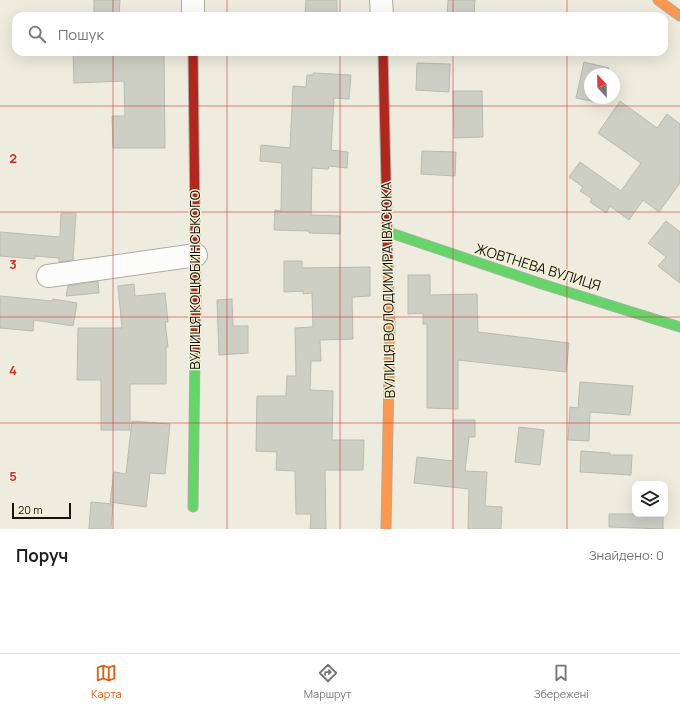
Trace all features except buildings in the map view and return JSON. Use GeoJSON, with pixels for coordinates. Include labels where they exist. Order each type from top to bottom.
{"type":"FeatureCollection","features":[{"type":"Feature","properties":{"kind":"street"},"geometry":{"type":"LineString","coordinates":[[193,0],[193,12]]}},
{"type":"Feature","properties":{"kind":"street"},"geometry":{"type":"LineString","coordinates":[[381,0],[382,12]]}},
{"type":"Feature","properties":{"kind":"street","name":"ВУЛИЦЯ КОЦЮБИНСЬКОГО"},"geometry":{"type":"LineString","coordinates":[[193,56],[196,255],[193,507]]}},
{"type":"Feature","properties":{"kind":"street","name":"ВУЛИЦЯ ВОЛОДИМИРА ІВАСЮКА"},"geometry":{"type":"LineString","coordinates":[[383,56],[390,363],[386,529]]}},
{"type":"Feature","properties":{"kind":"street","name":"ЖОВТНЕВА ВУЛИЦЯ"},"geometry":{"type":"LineString","coordinates":[[388,232],[542,284],[680,326]]}},
{"type":"Feature","properties":{"kind":"street"},"geometry":{"type":"LineString","coordinates":[[48,276],[196,255]]}},
{"type":"Feature","properties":{"kind":"traffic: fast"},"geometry":{"type":"LineString","coordinates":[[388,232],[542,284],[680,327]]}},
{"type":"Feature","properties":{"kind":"traffic: fast"},"geometry":{"type":"LineString","coordinates":[[193,507],[195,352]]}},
{"type":"Feature","properties":{"kind":"traffic: slow"},"geometry":{"type":"LineString","coordinates":[[658,0],[680,16]]}},
{"type":"Feature","properties":{"kind":"traffic: slow"},"geometry":{"type":"LineString","coordinates":[[386,529],[390,325],[388,265]]}},
{"type":"Feature","properties":{"kind":"traffic: jam"},"geometry":{"type":"LineString","coordinates":[[193,56],[196,303],[195,352]]}},
{"type":"Feature","properties":{"kind":"traffic: jam"},"geometry":{"type":"LineString","coordinates":[[383,56],[388,265]]}}]}
